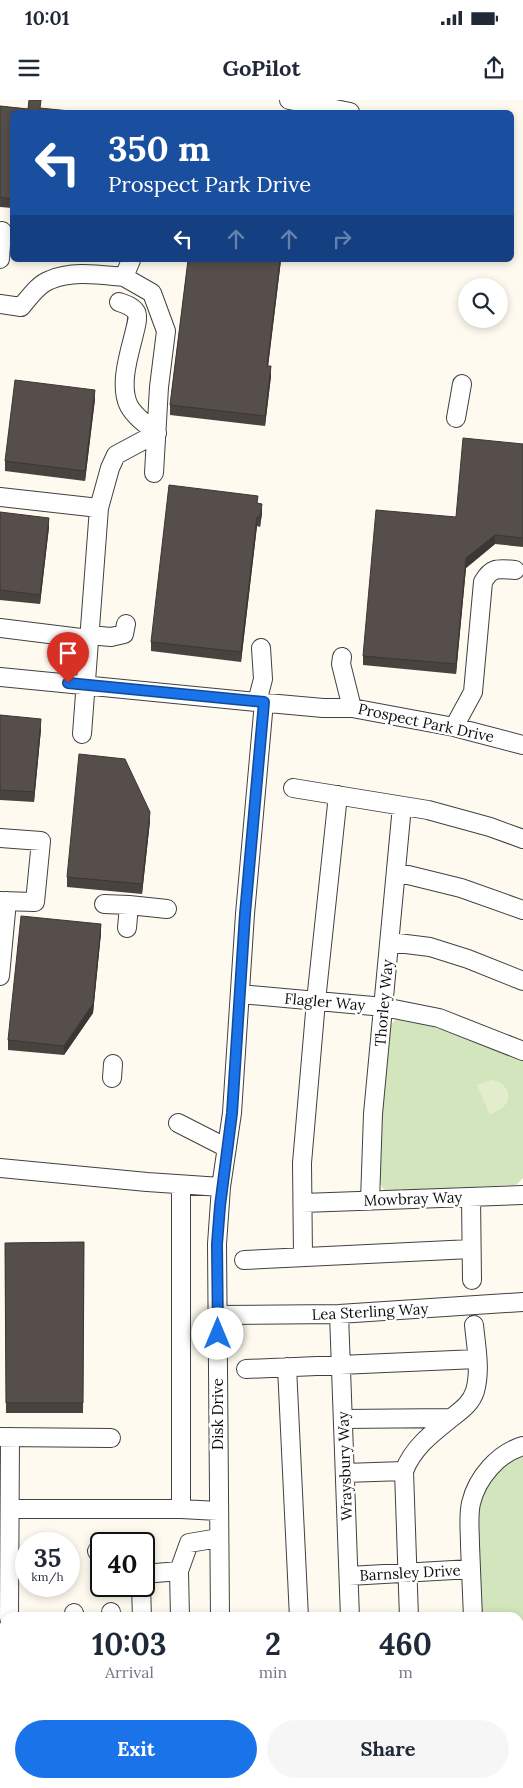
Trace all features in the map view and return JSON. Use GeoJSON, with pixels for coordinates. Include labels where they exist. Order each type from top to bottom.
{"type":"FeatureCollection","features":[{"type":"Feature","properties":{"kind":"street"},"geometry":{"type":"LineString","coordinates":[[289,100],[340,110]]}},
{"type":"Feature","properties":{"kind":"street"},"geometry":{"type":"LineString","coordinates":[[0,259],[2,232]]}},
{"type":"Feature","properties":{"kind":"street"},"geometry":{"type":"LineString","coordinates":[[124,277],[130,262]]}},
{"type":"Feature","properties":{"kind":"street"},"geometry":{"type":"LineString","coordinates":[[0,304],[21,307],[36,289],[49,280],[81,274],[124,277],[152,293],[166,331],[159,387],[154,475]]}},
{"type":"Feature","properties":{"kind":"street"},"geometry":{"type":"LineString","coordinates":[[119,302],[129,306],[137,313],[138,321],[126,361],[125,393],[129,406],[140,420],[157,433]]}},
{"type":"Feature","properties":{"kind":"street"},"geometry":{"type":"LineString","coordinates":[[456,418],[462,384]]}},
{"type":"Feature","properties":{"kind":"street"},"geometry":{"type":"LineString","coordinates":[[82,734],[99,508],[110,468],[116,456],[157,433]]}},
{"type":"Feature","properties":{"kind":"street"},"geometry":{"type":"LineString","coordinates":[[0,497],[99,508]]}},
{"type":"Feature","properties":{"kind":"street"},"geometry":{"type":"LineString","coordinates":[[454,727],[473,692],[483,582],[488,573],[497,568],[515,570]]}},
{"type":"Feature","properties":{"kind":"street"},"geometry":{"type":"LineString","coordinates":[[0,628],[89,637],[111,637],[124,634],[126,624]]}},
{"type":"Feature","properties":{"kind":"street","name":"Disk Drive"},"geometry":{"type":"LineString","coordinates":[[220,1612],[217,1244],[221,1187],[232,1113],[263,679],[261,648]]}},
{"type":"Feature","properties":{"kind":"street"},"geometry":{"type":"LineString","coordinates":[[342,657],[341,664],[352,708]]}},
{"type":"Feature","properties":{"kind":"street","name":"Prospect Park Drive"},"geometry":{"type":"LineString","coordinates":[[0,676],[323,708],[352,708],[454,727],[523,745]]}},
{"type":"Feature","properties":{"kind":"street"},"geometry":{"type":"LineString","coordinates":[[293,788],[428,810],[490,827],[523,839]]}},
{"type":"Feature","properties":{"kind":"street"},"geometry":{"type":"LineString","coordinates":[[303,1257],[302,1163],[316,1001],[338,795]]}},
{"type":"Feature","properties":{"kind":"street","name":"Thorley Way"},"geometry":{"type":"LineString","coordinates":[[370,1201],[373,1114],[402,806]]}},
{"type":"Feature","properties":{"kind":"street"},"geometry":{"type":"LineString","coordinates":[[0,838],[41,840],[35,902],[4,901],[0,976]]}},
{"type":"Feature","properties":{"kind":"street"},"geometry":{"type":"LineString","coordinates":[[396,872],[461,888],[523,910]]}},
{"type":"Feature","properties":{"kind":"street"},"geometry":{"type":"LineString","coordinates":[[104,904],[167,909]]}},
{"type":"Feature","properties":{"kind":"street"},"geometry":{"type":"LineString","coordinates":[[127,928],[129,905]]}},
{"type":"Feature","properties":{"kind":"street"},"geometry":{"type":"LineString","coordinates":[[390,942],[430,947],[468,959],[523,981]]}},
{"type":"Feature","properties":{"kind":"street","name":"Flagler Way"},"geometry":{"type":"LineString","coordinates":[[240,994],[384,1007],[438,1018],[523,1051]]}},
{"type":"Feature","properties":{"kind":"street"},"geometry":{"type":"LineString","coordinates":[[178,1123],[227,1148]]}},
{"type":"Feature","properties":{"kind":"street"},"geometry":{"type":"LineString","coordinates":[[0,1168],[221,1187]]}},
{"type":"Feature","properties":{"kind":"street"},"geometry":{"type":"LineString","coordinates":[[181,1185],[181,1509]]}},
{"type":"Feature","properties":{"kind":"street","name":"Mowbray Way"},"geometry":{"type":"LineString","coordinates":[[303,1203],[523,1195]]}},
{"type":"Feature","properties":{"kind":"street"},"geometry":{"type":"LineString","coordinates":[[471,1197],[472,1280]]}},
{"type":"Feature","properties":{"kind":"street"},"geometry":{"type":"LineString","coordinates":[[244,1260],[472,1249]]}},
{"type":"Feature","properties":{"kind":"street","name":"Lea Sterling Way"},"geometry":{"type":"LineString","coordinates":[[217,1315],[339,1314],[472,1307],[523,1302]]}},
{"type":"Feature","properties":{"kind":"street","name":"Wraysbury Way"},"geometry":{"type":"LineString","coordinates":[[339,1314],[350,1612]]}},
{"type":"Feature","properties":{"kind":"street"},"geometry":{"type":"LineString","coordinates":[[409,1612],[404,1470],[407,1462],[418,1447],[473,1397],[476,1386],[477,1359],[474,1325]]}},
{"type":"Feature","properties":{"kind":"street"},"geometry":{"type":"LineString","coordinates":[[246,1369],[477,1359]]}},
{"type":"Feature","properties":{"kind":"street"},"geometry":{"type":"LineString","coordinates":[[287,1367],[299,1612]]}},
{"type":"Feature","properties":{"kind":"street"},"geometry":{"type":"LineString","coordinates":[[343,1419],[451,1418]]}},
{"type":"Feature","properties":{"kind":"street"},"geometry":{"type":"LineString","coordinates":[[9,1612],[10,1509],[5,1437],[111,1438]]}},
{"type":"Feature","properties":{"kind":"street"},"geometry":{"type":"LineString","coordinates":[[472,1612],[469,1523],[471,1504],[477,1486],[488,1469],[504,1456],[523,1446]]}},
{"type":"Feature","properties":{"kind":"street"},"geometry":{"type":"LineString","coordinates":[[345,1474],[404,1470]]}},
{"type":"Feature","properties":{"kind":"street"},"geometry":{"type":"LineString","coordinates":[[10,1509],[181,1509],[218,1511]]}},
{"type":"Feature","properties":{"kind":"street"},"geometry":{"type":"LineString","coordinates":[[180,1612],[179,1570],[189,1542],[219,1538]]}},
{"type":"Feature","properties":{"kind":"street","name":"Barnsley Drive"},"geometry":{"type":"LineString","coordinates":[[349,1576],[471,1569]]}},
{"type":"Feature","properties":{"kind":"street"},"geometry":{"type":"LineString","coordinates":[[155,1573],[179,1570]]}},
{"type":"Feature","properties":{"kind":"street"},"geometry":{"type":"LineString","coordinates":[[141,1597],[142,1612]]}},
{"type":"Feature","properties":{"kind":"green space"},"geometry":{"type":"Polygon","coordinates":[[[397,1018],[414,1021],[445,1031],[523,1060],[523,1178],[516,1185],[385,1191],[378,1181],[378,1146],[389,1027],[397,1018]]]}},
{"type":"Feature","properties":{"kind":"green space"},"geometry":{"type":"Polygon","coordinates":[[[491,1080],[504,1086],[508,1097],[503,1107],[490,1115],[477,1085],[491,1080]]]}},
{"type":"Feature","properties":{"kind":"green space"},"geometry":{"type":"Polygon","coordinates":[[[523,1452],[523,1612],[478,1612],[478,1498],[496,1470],[523,1452]]]}},
{"type":"Feature","properties":{"kind":"building"},"geometry":{"type":"Polygon","coordinates":[[[29,100],[41,100],[40,108],[60,110],[10,110],[10,199],[0,197],[0,106],[28,109],[29,100]]]}},
{"type":"Feature","properties":{"kind":"building"},"geometry":{"type":"Polygon","coordinates":[[[188,262],[280,262],[267,366],[271,366],[265,416],[170,405],[188,262]]]}},
{"type":"Feature","properties":{"kind":"building"},"geometry":{"type":"Polygon","coordinates":[[[15,380],[95,390],[85,471],[5,461],[15,380]]]}},
{"type":"Feature","properties":{"kind":"building"},"geometry":{"type":"Polygon","coordinates":[[[463,438],[523,444],[523,538],[495,535],[466,558],[456,664],[363,656],[376,510],[456,517],[463,438]]]}},
{"type":"Feature","properties":{"kind":"building"},"geometry":{"type":"Polygon","coordinates":[[[169,485],[258,496],[257,503],[262,504],[260,517],[257,517],[241,652],[151,642],[169,485]]]}},
{"type":"Feature","properties":{"kind":"building"},"geometry":{"type":"Polygon","coordinates":[[[0,512],[49,518],[40,595],[0,590],[0,512]]]}},
{"type":"Feature","properties":{"kind":"building"},"geometry":{"type":"Polygon","coordinates":[[[0,715],[41,719],[34,792],[0,790],[0,715]]]}},
{"type":"Feature","properties":{"kind":"building"},"geometry":{"type":"Polygon","coordinates":[[[79,754],[125,759],[150,812],[142,884],[67,877],[79,754]]]}},
{"type":"Feature","properties":{"kind":"building"},"geometry":{"type":"Polygon","coordinates":[[[21,916],[101,924],[93,1004],[64,1046],[8,1040],[21,916]]]}},
{"type":"Feature","properties":{"kind":"building"},"geometry":{"type":"Polygon","coordinates":[[[84,1242],[83,1403],[6,1403],[5,1243],[84,1242]]]}},
{"type":"Feature","properties":{"kind":"route"},"geometry":{"type":"LineString","coordinates":[[68,683],[246,702],[264,702],[245,914],[232,1113],[221,1187],[217,1244],[218,1334]]}}]}
